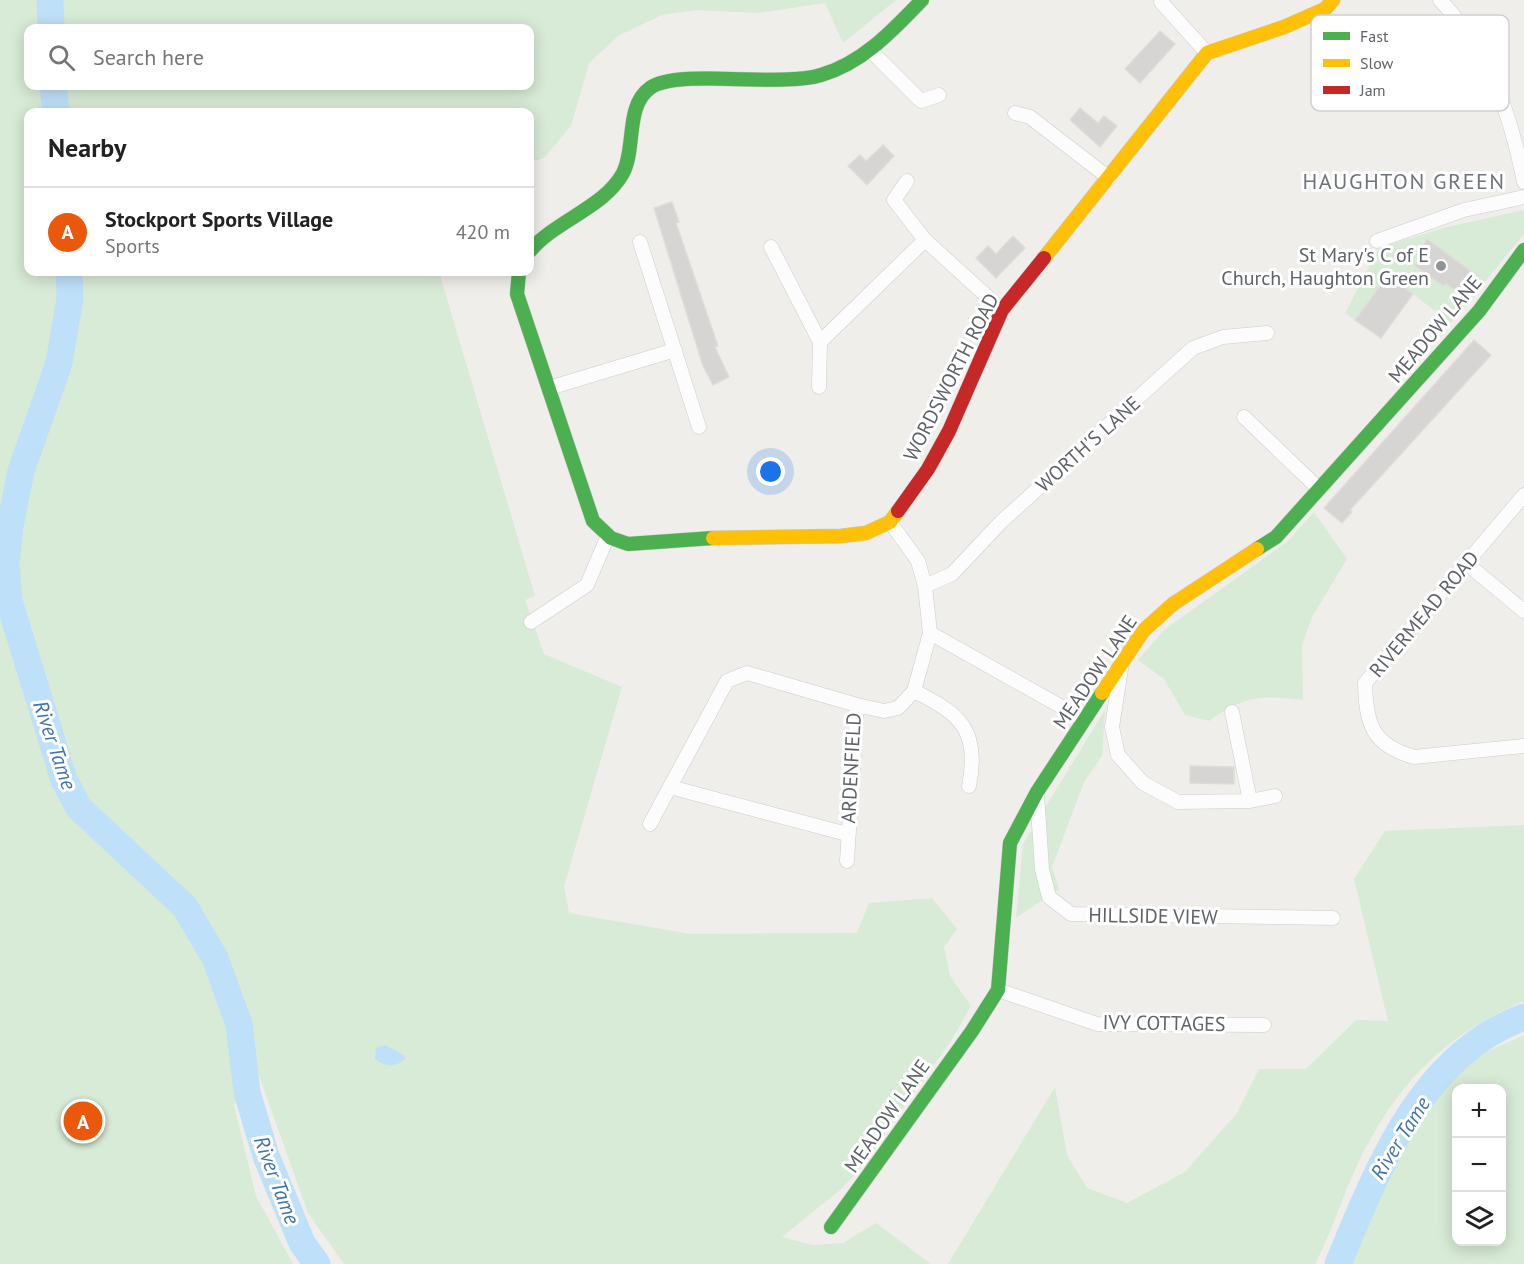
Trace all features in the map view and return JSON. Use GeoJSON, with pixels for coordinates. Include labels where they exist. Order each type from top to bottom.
{"type":"FeatureCollection","features":[{"type":"Feature","properties":{"kind":"street"},"geometry":{"type":"LineString","coordinates":[[534,244],[538,238],[606,192],[623,173],[638,106],[648,90],[669,80],[788,81],[834,71],[870,50],[922,0]]}},
{"type":"Feature","properties":{"kind":"street"},"geometry":{"type":"LineString","coordinates":[[1311,15],[1325,9],[1334,0]]}},
{"type":"Feature","properties":{"kind":"street"},"geometry":{"type":"LineString","coordinates":[[1440,0],[1455,15]]}},
{"type":"Feature","properties":{"kind":"street"},"geometry":{"type":"LineString","coordinates":[[1161,2],[1207,53],[1284,27],[1311,15]]}},
{"type":"Feature","properties":{"kind":"street"},"geometry":{"type":"LineString","coordinates":[[870,50],[921,101],[939,95]]}},
{"type":"Feature","properties":{"kind":"street","name":"WORDSWORTH ROAD"},"geometry":{"type":"LineString","coordinates":[[890,522],[928,469],[949,431],[1002,310],[1207,53]]}},
{"type":"Feature","properties":{"kind":"street"},"geometry":{"type":"LineString","coordinates":[[1507,111],[1524,182]]}},
{"type":"Feature","properties":{"kind":"street"},"geometry":{"type":"LineString","coordinates":[[1015,113],[1030,117],[1109,178]]}},
{"type":"Feature","properties":{"kind":"street"},"geometry":{"type":"LineString","coordinates":[[907,181],[894,200],[925,240],[1002,310]]}},
{"type":"Feature","properties":{"kind":"street"},"geometry":{"type":"LineString","coordinates":[[1377,242],[1464,210],[1524,197]]}},
{"type":"Feature","properties":{"kind":"street"},"geometry":{"type":"LineString","coordinates":[[820,342],[925,240]]}},
{"type":"Feature","properties":{"kind":"street"},"geometry":{"type":"LineString","coordinates":[[640,242],[699,427]]}},
{"type":"Feature","properties":{"kind":"street"},"geometry":{"type":"LineString","coordinates":[[771,247],[820,342],[819,387]]}},
{"type":"Feature","properties":{"kind":"street","name":"MEADOW LANE"},"geometry":{"type":"LineString","coordinates":[[831,1227],[972,1031],[998,990],[1010,843],[1037,792],[1143,631],[1173,604],[1276,537],[1479,311],[1524,250]]}},
{"type":"Feature","properties":{"kind":"street"},"geometry":{"type":"LineString","coordinates":[[519,276],[517,294],[593,521],[607,538],[620,544],[635,544],[733,537],[841,536],[866,533],[890,522],[918,561],[925,586],[930,633],[914,691],[898,708],[884,711],[857,705]]}},
{"type":"Feature","properties":{"kind":"street","name":"WORTH'S LANE"},"geometry":{"type":"LineString","coordinates":[[925,586],[952,574],[1001,522],[1193,348],[1223,337],[1267,333]]}},
{"type":"Feature","properties":{"kind":"street"},"geometry":{"type":"LineString","coordinates":[[549,388],[675,350]]}},
{"type":"Feature","properties":{"kind":"street"},"geometry":{"type":"LineString","coordinates":[[1244,417],[1319,489]]}},
{"type":"Feature","properties":{"kind":"street","name":"RIVERMEAD ROAD"},"geometry":{"type":"LineString","coordinates":[[1524,495],[1365,684],[1368,721],[1386,744],[1414,757],[1524,746]]}},
{"type":"Feature","properties":{"kind":"street"},"geometry":{"type":"LineString","coordinates":[[531,622],[587,585],[607,538]]}},
{"type":"Feature","properties":{"kind":"street"},"geometry":{"type":"LineString","coordinates":[[1466,563],[1524,610]]}},
{"type":"Feature","properties":{"kind":"street"},"geometry":{"type":"LineString","coordinates":[[930,633],[1086,720]]}},
{"type":"Feature","properties":{"kind":"street"},"geometry":{"type":"LineString","coordinates":[[1120,664],[1112,727],[1118,755],[1143,783],[1178,802],[1250,801],[1275,796]]}},
{"type":"Feature","properties":{"kind":"street","name":"ARDENFIELD"},"geometry":{"type":"LineString","coordinates":[[650,824],[727,681],[747,673],[857,705],[847,861]]}},
{"type":"Feature","properties":{"kind":"street"},"geometry":{"type":"LineString","coordinates":[[914,691],[946,707],[966,728],[974,760],[969,786]]}},
{"type":"Feature","properties":{"kind":"street"},"geometry":{"type":"LineString","coordinates":[[1232,712],[1250,801]]}},
{"type":"Feature","properties":{"kind":"street","name":"ARDENFIELD"},"geometry":{"type":"LineString","coordinates":[[670,787],[847,834]]}},
{"type":"Feature","properties":{"kind":"street","name":"HILLSIDE VIEW"},"geometry":{"type":"LineString","coordinates":[[1037,792],[1042,869],[1049,897],[1071,915],[1333,918]]}},
{"type":"Feature","properties":{"kind":"street","name":"IVY COTTAGES"},"geometry":{"type":"LineString","coordinates":[[998,990],[1097,1024],[1264,1025]]}},
{"type":"Feature","properties":{"kind":"green space"},"geometry":{"type":"Polygon","coordinates":[[[0,0],[896,0],[843,43],[825,3],[758,13],[696,10],[662,15],[618,36],[589,63],[571,126],[544,158],[534,161],[534,108],[24,108],[24,276],[440,276],[535,596],[525,600],[544,654],[622,687],[564,886],[569,913],[691,934],[857,933],[869,903],[932,898],[957,929],[944,947],[950,976],[971,1006],[951,1041],[857,1172],[841,1189],[782,1237],[813,1245],[843,1243],[876,1223],[931,1264],[344,1264],[308,1213],[257,1070],[234,1105],[256,1196],[293,1264],[0,1264],[0,0]]]}},
{"type":"Feature","properties":{"kind":"green space"},"geometry":{"type":"Polygon","coordinates":[[[1524,210],[1524,234],[1451,323],[1388,275],[1355,320],[1345,313],[1379,248],[1443,228],[1524,210]]]}},
{"type":"Feature","properties":{"kind":"green space"},"geometry":{"type":"Polygon","coordinates":[[[1314,512],[1347,559],[1312,617],[1302,645],[1303,700],[1253,699],[1233,706],[1209,721],[1185,715],[1164,679],[1138,660],[1164,630],[1288,541],[1314,512]]]}},
{"type":"Feature","properties":{"kind":"green space"},"geometry":{"type":"Polygon","coordinates":[[[1105,710],[1102,756],[1084,782],[1052,867],[1059,889],[1016,918],[1023,844],[1105,710]]]}},
{"type":"Feature","properties":{"kind":"green space"},"geometry":{"type":"Polygon","coordinates":[[[1524,825],[1524,1001],[1496,1014],[1448,1045],[1408,1084],[1375,1131],[1360,1159],[1315,1264],[948,1264],[1055,1087],[1067,1155],[1087,1188],[1127,1203],[1185,1172],[1237,1113],[1259,1069],[1306,1069],[1356,1020],[1388,1021],[1354,879],[1385,831],[1524,825]]]}},
{"type":"Feature","properties":{"kind":"green space"},"geometry":{"type":"Polygon","coordinates":[[[1524,1035],[1524,1264],[1349,1264],[1397,1161],[1427,1110],[1460,1070],[1490,1050],[1524,1035]]]}},
{"type":"Feature","properties":{"kind":"water"},"geometry":{"type":"Polygon","coordinates":[[[386,1045],[405,1056],[405,1059],[394,1065],[379,1062],[375,1059],[376,1048],[386,1045]]]}},
{"type":"Feature","properties":{"kind":"building"},"geometry":{"type":"Polygon","coordinates":[[[1160,31],[1175,44],[1140,83],[1125,69],[1160,31]]]}},
{"type":"Feature","properties":{"kind":"building"},"geometry":{"type":"Polygon","coordinates":[[[1080,108],[1098,123],[1104,116],[1117,126],[1100,147],[1070,120],[1080,108]]]}},
{"type":"Feature","properties":{"kind":"building"},"geometry":{"type":"Polygon","coordinates":[[[883,145],[894,156],[867,185],[848,166],[860,155],[866,161],[883,145]]]}},
{"type":"Feature","properties":{"kind":"building"},"geometry":{"type":"Polygon","coordinates":[[[672,202],[679,222],[676,223],[718,346],[715,347],[729,377],[713,385],[703,366],[654,208],[672,202]]]}},
{"type":"Feature","properties":{"kind":"building"},"geometry":{"type":"Polygon","coordinates":[[[1013,236],[1025,248],[996,278],[976,258],[988,246],[996,254],[1013,236]]]}},
{"type":"Feature","properties":{"kind":"building","name":"St Mary's C of E Church, Haughton Green"},"geometry":{"type":"Polygon","coordinates":[[[1427,239],[1479,277],[1469,292],[1462,287],[1458,292],[1446,284],[1444,286],[1415,266],[1420,259],[1416,255],[1427,239]]]}},
{"type":"Feature","properties":{"kind":"building"},"geometry":{"type":"Polygon","coordinates":[[[1388,275],[1413,294],[1381,338],[1355,320],[1388,275]]]}},
{"type":"Feature","properties":{"kind":"building"},"geometry":{"type":"Polygon","coordinates":[[[1474,340],[1491,355],[1350,510],[1352,512],[1342,523],[1324,508],[1474,340]]]}},
{"type":"Feature","properties":{"kind":"building"},"geometry":{"type":"Polygon","coordinates":[[[1190,766],[1234,767],[1234,784],[1190,783],[1190,766]]]}},
{"type":"Feature","properties":{"kind":"waterway","name":"River Tame"},"geometry":{"type":"LineString","coordinates":[[50,0],[51,24]]}},
{"type":"Feature","properties":{"kind":"waterway","name":"River Tame"},"geometry":{"type":"LineString","coordinates":[[53,90],[56,108]]}},
{"type":"Feature","properties":{"kind":"waterway","name":"River Tame"},"geometry":{"type":"LineString","coordinates":[[69,276],[70,298],[59,363],[21,471],[10,526],[6,563],[9,601],[64,780],[79,808],[185,907],[215,958],[239,1024],[247,1092],[266,1156],[302,1243],[317,1264]]}},
{"type":"Feature","properties":{"kind":"waterway","name":"River Tame"},"geometry":{"type":"LineString","coordinates":[[1338,1264],[1387,1155],[1407,1120],[1430,1087],[1457,1059],[1488,1035],[1524,1017]]}},
{"type":"Feature","properties":{"kind":"traffic: fast"},"geometry":{"type":"LineString","coordinates":[[534,247],[604,196],[615,185],[627,163],[637,105],[650,88],[664,82],[682,79],[780,80],[821,75],[836,70],[864,54],[922,0]]}},
{"type":"Feature","properties":{"kind":"traffic: fast"},"geometry":{"type":"LineString","coordinates":[[1257,549],[1276,537],[1479,311],[1524,250]]}},
{"type":"Feature","properties":{"kind":"traffic: fast"},"geometry":{"type":"LineString","coordinates":[[519,276],[517,294],[593,521],[611,538],[628,544],[713,538]]}},
{"type":"Feature","properties":{"kind":"traffic: fast"},"geometry":{"type":"LineString","coordinates":[[831,1227],[972,1031],[998,990],[1010,843],[1037,792],[1102,693]]}},
{"type":"Feature","properties":{"kind":"traffic: slow"},"geometry":{"type":"LineString","coordinates":[[1311,15],[1325,9],[1333,0]]}},
{"type":"Feature","properties":{"kind":"traffic: slow"},"geometry":{"type":"LineString","coordinates":[[1044,258],[1207,53],[1284,27],[1311,15]]}},
{"type":"Feature","properties":{"kind":"traffic: slow"},"geometry":{"type":"LineString","coordinates":[[713,538],[841,536],[866,533],[890,522],[898,511]]}},
{"type":"Feature","properties":{"kind":"traffic: slow"},"geometry":{"type":"LineString","coordinates":[[1102,693],[1143,631],[1173,604],[1257,549]]}},
{"type":"Feature","properties":{"kind":"traffic: jam"},"geometry":{"type":"LineString","coordinates":[[898,511],[928,469],[949,431],[1002,310],[1044,258]]}},
{"type":"Feature","properties":{"kind":"place","name":"St Mary's C of E Church, Haughton Green"},"geometry":{"type":"Point","coordinates":[1441,266]}},
{"type":"Feature","properties":{"kind":"place","name":"Stockport Sports Village"},"geometry":{"type":"Point","coordinates":[83,1121]}},
{"type":"Feature","properties":{"kind":"district","name":"HAUGHTON GREEN"},"geometry":{"type":"Point","coordinates":[1404,181]}}]}
